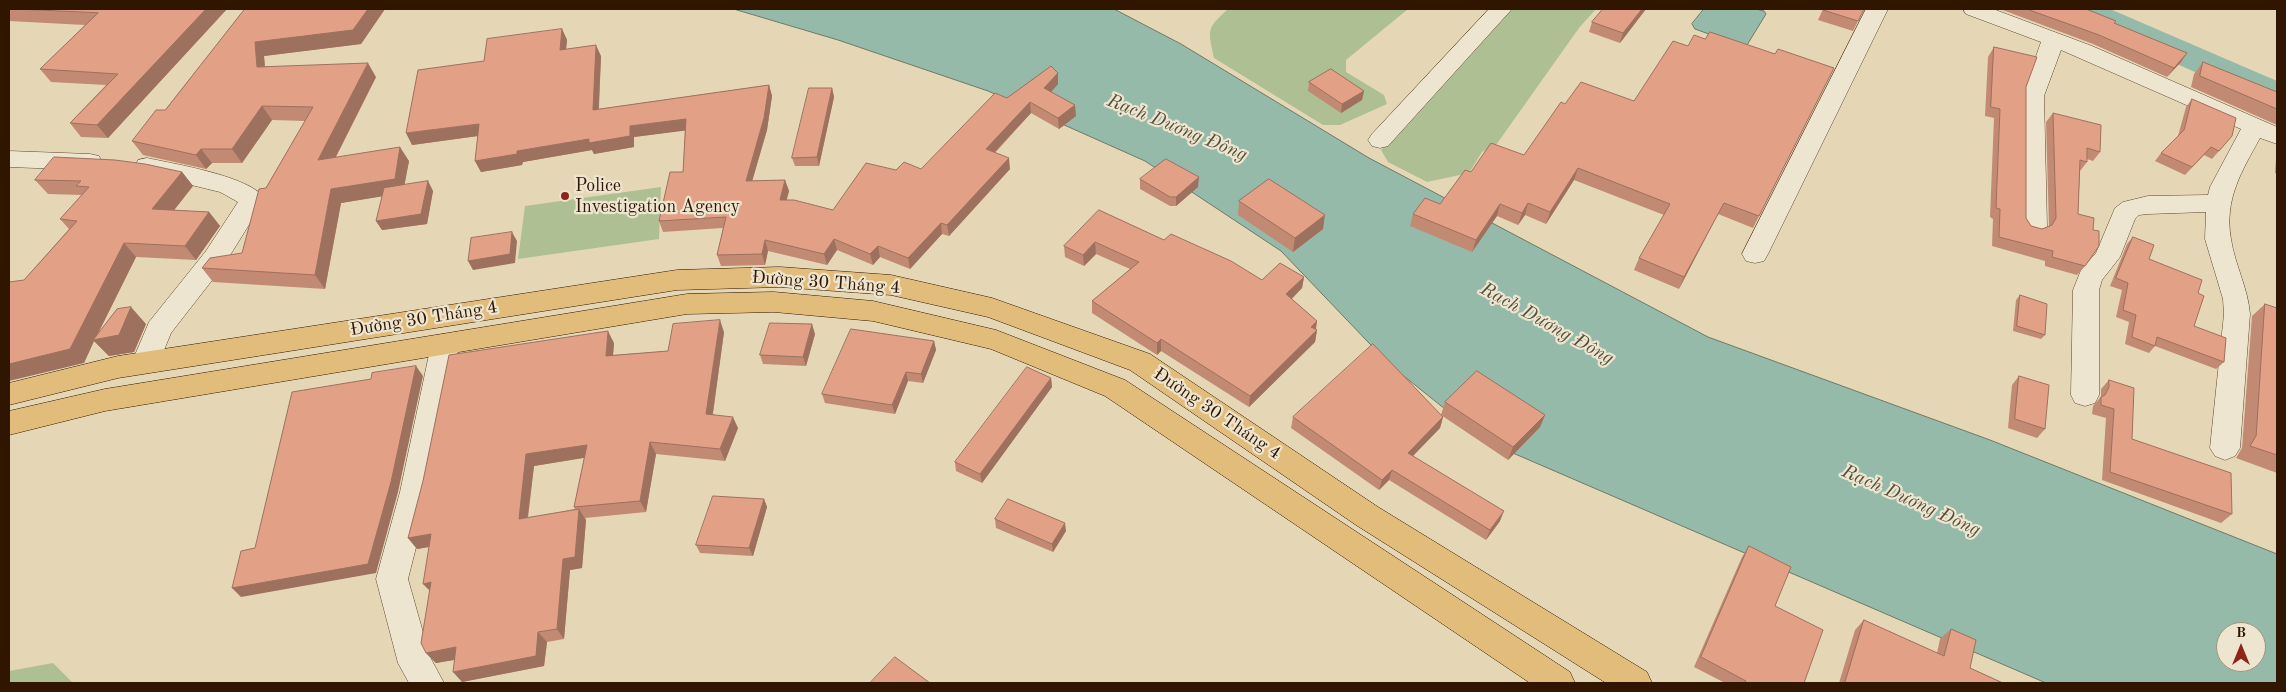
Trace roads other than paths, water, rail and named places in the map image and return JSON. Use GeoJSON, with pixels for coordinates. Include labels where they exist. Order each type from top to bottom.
{"type":"FeatureCollection","features":[{"type":"Feature","properties":{"kind":"main road","name":"Đường 30 Tháng 4"},"geometry":{"type":"LineString","coordinates":[[9,394],[146,362],[688,292],[780,277],[891,285],[992,308],[1140,362],[1367,516],[1635,683]]}},
{"type":"Feature","properties":{"kind":"main road","name":"Đường 30 Tháng 4"},"geometry":{"type":"LineString","coordinates":[[9,423],[105,400],[445,345],[688,292],[873,311],[996,340],[1115,388],[1558,683]]}},
{"type":"Feature","properties":{"kind":"main road"},"geometry":{"type":"LineString","coordinates":[[137,395],[146,362]]}},
{"type":"Feature","properties":{"kind":"main road"},"geometry":{"type":"LineString","coordinates":[[1115,388],[1140,362]]}},
{"type":"Feature","properties":{"kind":"street"},"geometry":{"type":"LineString","coordinates":[[1380,140],[1501,9]]}},
{"type":"Feature","properties":{"kind":"street"},"geometry":{"type":"LineString","coordinates":[[1755,254],[1878,9]]}},
{"type":"Feature","properties":{"kind":"street"},"geometry":{"type":"LineString","coordinates":[[1974,9],[2084,51],[2265,131],[2222,186],[2219,203],[2218,239],[2236,299],[2237,314],[2225,448]]}},
{"type":"Feature","properties":{"kind":"street"},"geometry":{"type":"LineString","coordinates":[[2034,227],[2033,96],[2053,40]]}},
{"type":"Feature","properties":{"kind":"street"},"geometry":{"type":"LineString","coordinates":[[9,159],[141,164],[227,185],[253,199],[215,258],[159,329],[146,362]]}},
{"type":"Feature","properties":{"kind":"street"},"geometry":{"type":"LineString","coordinates":[[2085,395],[2086,290],[2090,277],[2107,257],[2124,214],[2132,208],[2148,205],[2219,203]]}},
{"type":"Feature","properties":{"kind":"street"},"geometry":{"type":"LineString","coordinates":[[427,683],[415,663],[392,579],[415,492],[445,345]]}},
{"type":"Feature","properties":{"kind":"water"},"geometry":{"type":"Polygon","coordinates":[[[734,9],[1114,9],[1181,44],[1369,158],[1708,337],[1990,440],[2277,554],[2277,683],[2046,683],[1485,441],[1390,365],[1281,251],[1145,161],[988,91],[838,40],[734,9]]]}},
{"type":"Feature","properties":{"kind":"water"},"geometry":{"type":"Polygon","coordinates":[[[1704,9],[1756,9],[1764,11],[1766,14],[1747,45],[1742,46],[1695,29],[1692,24],[1704,9]]]}},
{"type":"Feature","properties":{"kind":"waterway","name":"Rạch Dương Đông"},"geometry":{"type":"LineString","coordinates":[[2082,9],[2277,95]]}},
{"type":"Feature","properties":{"kind":"place","name":"Police Investigation Agency"},"geometry":{"type":"Point","coordinates":[565,196]}}]}
